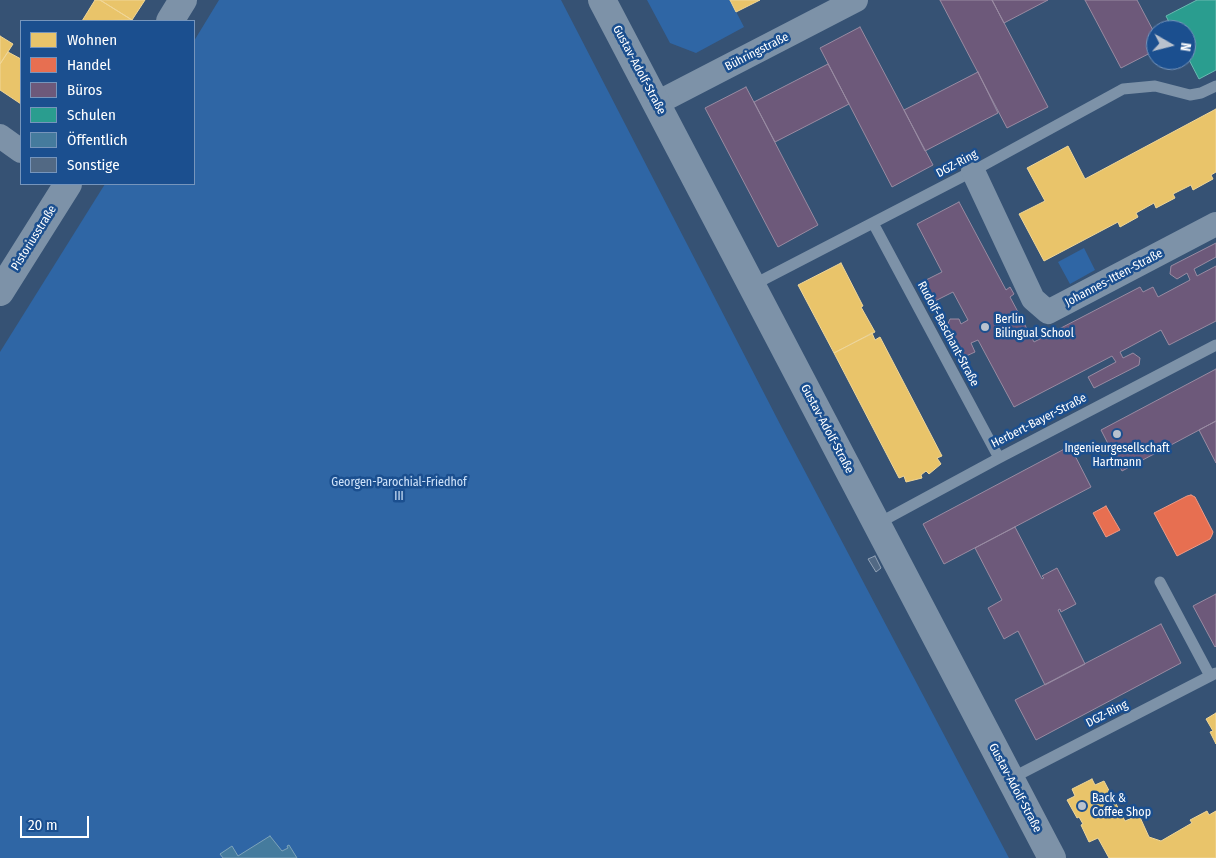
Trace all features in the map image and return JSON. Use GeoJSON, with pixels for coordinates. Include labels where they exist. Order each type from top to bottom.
{"type":"FeatureCollection","features":[{"type":"Feature","properties":{"kind":"street"},"geometry":{"type":"LineString","coordinates":[[171,20],[183,0]]}},
{"type":"Feature","properties":{"kind":"street","name":"Gustav-Adolf-Straße"},"geometry":{"type":"LineString","coordinates":[[602,0],[1052,858]]}},
{"type":"Feature","properties":{"kind":"street","name":"Bühringstraße"},"geometry":{"type":"LineString","coordinates":[[657,103],[856,0]]}},
{"type":"Feature","properties":{"kind":"street"},"geometry":{"type":"LineString","coordinates":[[0,136],[20,150]]}},
{"type":"Feature","properties":{"kind":"street","name":"Johannes-Itten-Straße"},"geometry":{"type":"LineString","coordinates":[[973,171],[1033,299],[1048,312],[1216,224]]}},
{"type":"Feature","properties":{"kind":"street","name":"Pistoriusstraße"},"geometry":{"type":"LineString","coordinates":[[0,292],[67,185]]}},
{"type":"Feature","properties":{"kind":"lane","name":"DGZ-Ring"},"geometry":{"type":"LineString","coordinates":[[751,286],[973,171],[1123,89],[1154,86],[1190,95],[1202,94],[1216,86]]}},
{"type":"Feature","properties":{"kind":"lane","name":"Rudolf-Baschant-Straße"},"geometry":{"type":"LineString","coordinates":[[873,223],[999,458]]}},
{"type":"Feature","properties":{"kind":"lane","name":"Herbert-Bayer-Straße"},"geometry":{"type":"LineString","coordinates":[[876,524],[1216,345]]}},
{"type":"Feature","properties":{"kind":"lane"},"geometry":{"type":"LineString","coordinates":[[1160,582],[1213,674]]}},
{"type":"Feature","properties":{"kind":"lane","name":"DGZ-Ring"},"geometry":{"type":"LineString","coordinates":[[1010,779],[1213,674]]}},
{"type":"Feature","properties":{"kind":"green space","name":"Georgen-Parochial-Friedhof III"},"geometry":{"type":"Polygon","coordinates":[[[219,0],[561,0],[782,428],[1009,858],[0,858],[0,352],[104,185],[195,185],[195,39],[219,0]]]}},
{"type":"Feature","properties":{"kind":"green space"},"geometry":{"type":"Polygon","coordinates":[[[647,0],[730,0],[744,27],[696,53],[670,43],[647,0]]]}},
{"type":"Feature","properties":{"kind":"green space"},"geometry":{"type":"Polygon","coordinates":[[[1084,248],[1095,270],[1070,284],[1058,262],[1084,248]]]}},
{"type":"Feature","properties":{"kind":"building: Wohnen"},"geometry":{"type":"Polygon","coordinates":[[[95,0],[100,0],[132,20],[83,20],[95,0]]]}},
{"type":"Feature","properties":{"kind":"building: Wohnen"},"geometry":{"type":"Polygon","coordinates":[[[100,0],[145,0],[132,20],[100,0]]]}},
{"type":"Feature","properties":{"kind":"building: Wohnen"},"geometry":{"type":"Polygon","coordinates":[[[730,0],[760,0],[736,12],[730,0]]]}},
{"type":"Feature","properties":{"kind":"building: Wohnen"},"geometry":{"type":"Polygon","coordinates":[[[0,36],[13,44],[0,64],[0,36]]]}},
{"type":"Feature","properties":{"kind":"building: Wohnen"},"geometry":{"type":"Polygon","coordinates":[[[8,52],[20,58],[20,103],[0,90],[0,64],[8,52]]]}},
{"type":"Feature","properties":{"kind":"building: Wohnen"},"geometry":{"type":"Polygon","coordinates":[[[1216,109],[1216,172],[1211,175],[1213,179],[1193,190],[1191,185],[1173,194],[1175,198],[1156,208],[1154,203],[1136,213],[1138,217],[1120,227],[1118,222],[1044,261],[1019,214],[1045,201],[1027,168],[1068,146],[1085,179],[1216,109]]]}},
{"type":"Feature","properties":{"kind":"building: Wohnen"},"geometry":{"type":"Polygon","coordinates":[[[841,263],[863,306],[861,307],[875,332],[834,353],[798,285],[841,263]]]}},
{"type":"Feature","properties":{"kind":"building: Wohnen"},"geometry":{"type":"Polygon","coordinates":[[[872,333],[875,340],[880,337],[942,456],[937,458],[941,464],[929,474],[926,471],[921,475],[922,478],[906,482],[904,476],[899,478],[834,353],[872,333]]]}},
{"type":"Feature","properties":{"kind":"building: Wohnen"},"geometry":{"type":"Polygon","coordinates":[[[1216,713],[1216,744],[1210,732],[1213,731],[1206,719],[1216,713]]]}},
{"type":"Feature","properties":{"kind":"building: Wohnen"},"geometry":{"type":"Polygon","coordinates":[[[1092,779],[1095,785],[1104,781],[1125,821],[1139,815],[1149,837],[1161,841],[1192,823],[1190,820],[1207,811],[1209,815],[1216,811],[1216,858],[1109,858],[1098,838],[1089,842],[1081,825],[1083,824],[1079,817],[1077,818],[1067,800],[1075,796],[1072,789],[1092,779]]]}},
{"type":"Feature","properties":{"kind":"building: Handel"},"geometry":{"type":"Polygon","coordinates":[[[1191,495],[1195,497],[1213,532],[1210,539],[1177,556],[1154,513],[1191,495]]]}},
{"type":"Feature","properties":{"kind":"building: Handel"},"geometry":{"type":"Polygon","coordinates":[[[1106,506],[1120,530],[1106,537],[1093,513],[1106,506]]]}},
{"type":"Feature","properties":{"kind":"building: Büros"},"geometry":{"type":"Polygon","coordinates":[[[940,0],[992,0],[1048,107],[1007,128],[940,0]]]}},
{"type":"Feature","properties":{"kind":"building: Büros"},"geometry":{"type":"Polygon","coordinates":[[[992,0],[1048,0],[1004,23],[992,0]]]}},
{"type":"Feature","properties":{"kind":"building: Büros"},"geometry":{"type":"Polygon","coordinates":[[[1085,0],[1137,0],[1148,20],[1146,20],[1146,55],[1121,68],[1085,0]]]}},
{"type":"Feature","properties":{"kind":"building: Büros"},"geometry":{"type":"Polygon","coordinates":[[[860,27],[933,165],[892,187],[820,48],[860,27]]]}},
{"type":"Feature","properties":{"kind":"building: Büros"},"geometry":{"type":"Polygon","coordinates":[[[828,64],[849,104],[775,142],[754,102],[828,64]]]}},
{"type":"Feature","properties":{"kind":"building: Büros"},"geometry":{"type":"Polygon","coordinates":[[[978,72],[998,113],[925,151],[904,110],[978,72]]]}},
{"type":"Feature","properties":{"kind":"building: Büros"},"geometry":{"type":"Polygon","coordinates":[[[746,87],[818,225],[778,247],[705,108],[746,87]]]}},
{"type":"Feature","properties":{"kind":"building: Büros"},"geometry":{"type":"Polygon","coordinates":[[[959,202],[1006,290],[1010,287],[1014,294],[1010,297],[1034,342],[1140,287],[1143,292],[1153,287],[1158,297],[1190,280],[1187,273],[1177,279],[1170,274],[1171,266],[1216,243],[1216,257],[1194,269],[1197,276],[1216,266],[1216,321],[1169,345],[1161,330],[1120,352],[1123,358],[1133,353],[1140,358],[1139,365],[1094,388],[1088,377],[1116,362],[1112,356],[1014,407],[978,340],[971,343],[975,352],[964,357],[947,326],[950,319],[959,319],[961,324],[968,320],[953,292],[933,302],[922,282],[942,272],[917,224],[959,202]]]}},
{"type":"Feature","properties":{"kind":"building: Büros"},"geometry":{"type":"Polygon","coordinates":[[[1216,369],[1216,421],[1122,471],[1101,430],[1216,369]]]}},
{"type":"Feature","properties":{"kind":"building: Büros"},"geometry":{"type":"Polygon","coordinates":[[[1216,421],[1216,463],[1199,430],[1216,421]]]}},
{"type":"Feature","properties":{"kind":"building: Büros"},"geometry":{"type":"Polygon","coordinates":[[[1070,446],[1091,487],[944,564],[923,524],[1070,446]]]}},
{"type":"Feature","properties":{"kind":"building: Büros"},"geometry":{"type":"Polygon","coordinates":[[[1015,527],[1042,579],[1044,578],[1042,576],[1057,568],[1076,604],[1061,612],[1060,609],[1058,610],[1085,664],[1045,685],[1018,631],[1004,639],[988,608],[1002,600],[975,548],[1015,527]]]}},
{"type":"Feature","properties":{"kind":"building: Büros"},"geometry":{"type":"Polygon","coordinates":[[[1216,594],[1216,646],[1215,647],[1193,606],[1216,594]]]}},
{"type":"Feature","properties":{"kind":"building: Büros"},"geometry":{"type":"Polygon","coordinates":[[[1161,624],[1181,663],[1036,740],[1015,700],[1161,624]]]}},
{"type":"Feature","properties":{"kind":"building: Schulen"},"geometry":{"type":"Polygon","coordinates":[[[1197,0],[1216,0],[1216,70],[1199,79],[1194,70],[1196,70],[1196,20],[1168,20],[1166,16],[1197,0]]]}},
{"type":"Feature","properties":{"kind":"building: Öffentlich"},"geometry":{"type":"Polygon","coordinates":[[[270,836],[282,851],[288,848],[287,846],[289,845],[297,858],[223,858],[220,854],[232,846],[238,856],[270,836]]]}},
{"type":"Feature","properties":{"kind":"building: Sonstige"},"geometry":{"type":"Polygon","coordinates":[[[875,556],[881,568],[876,572],[868,559],[875,556]]]}},
{"type":"Feature","properties":{"kind":"place","name":"Berlin Bilingual School"},"geometry":{"type":"Point","coordinates":[985,327]}},
{"type":"Feature","properties":{"kind":"place","name":"Ingenieurgesellschaft Hartmann"},"geometry":{"type":"Point","coordinates":[1117,434]}},
{"type":"Feature","properties":{"kind":"place","name":"Back & Coffee Shop"},"geometry":{"type":"Point","coordinates":[1082,806]}}]}
